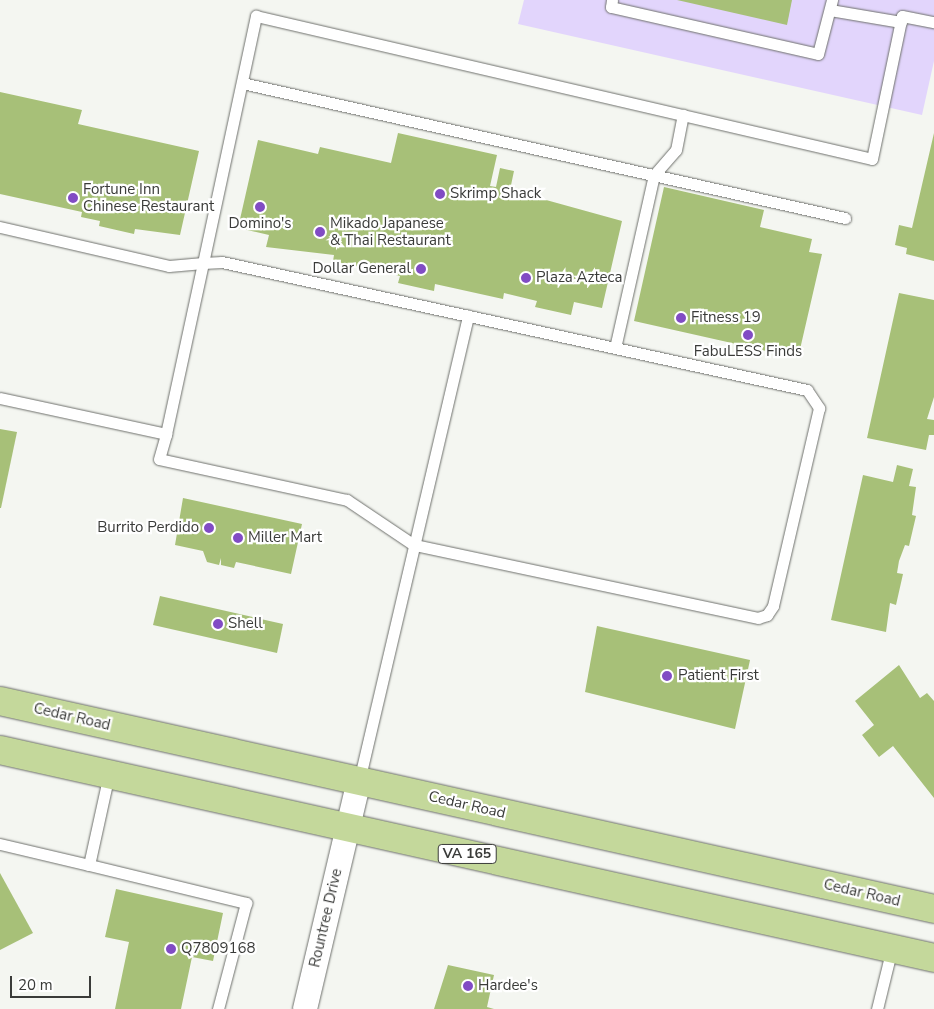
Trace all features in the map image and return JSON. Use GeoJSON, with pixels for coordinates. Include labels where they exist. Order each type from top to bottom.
{"type":"FeatureCollection","features":[{"type":"Feature","properties":{"kind":"main road","name":"Cedar Road"},"geometry":{"type":"LineString","coordinates":[[0,700],[934,909]]}},
{"type":"Feature","properties":{"kind":"main road","name":"VA 165"},"geometry":{"type":"LineString","coordinates":[[0,750],[934,958]]}},
{"type":"Feature","properties":{"kind":"street","name":"Rountree Drive"},"geometry":{"type":"LineString","coordinates":[[305,1009],[359,781]]}},
{"type":"Feature","properties":{"kind":"lane"},"geometry":{"type":"LineString","coordinates":[[612,0],[611,7],[818,54],[831,5],[901,22]]}},
{"type":"Feature","properties":{"kind":"lane"},"geometry":{"type":"LineString","coordinates":[[0,227],[168,266],[203,263],[222,262],[807,390],[815,397],[819,408],[767,615],[758,618],[414,545],[347,500],[324,492],[159,459],[166,434],[203,263],[242,83],[256,16],[872,159],[902,16],[934,22]]}},
{"type":"Feature","properties":{"kind":"lane"},"geometry":{"type":"LineString","coordinates":[[242,83],[845,218]]}},
{"type":"Feature","properties":{"kind":"lane"},"geometry":{"type":"LineString","coordinates":[[615,348],[654,176],[676,150],[683,115]]}},
{"type":"Feature","properties":{"kind":"lane"},"geometry":{"type":"LineString","coordinates":[[359,781],[468,316]]}},
{"type":"Feature","properties":{"kind":"lane"},"geometry":{"type":"LineString","coordinates":[[0,398],[166,434]]}},
{"type":"Feature","properties":{"kind":"lane"},"geometry":{"type":"LineString","coordinates":[[89,865],[109,774]]}},
{"type":"Feature","properties":{"kind":"lane"},"geometry":{"type":"LineString","coordinates":[[0,844],[246,903],[218,1009]]}},
{"type":"Feature","properties":{"kind":"lane"},"geometry":{"type":"LineString","coordinates":[[877,1009],[892,948]]}},
{"type":"Feature","properties":{"kind":"shaded area"},"geometry":{"type":"Polygon","coordinates":[[[524,0],[934,0],[934,61],[922,115],[518,24],[524,0]]]}},
{"type":"Feature","properties":{"kind":"building"},"geometry":{"type":"Polygon","coordinates":[[[677,0],[792,0],[787,25],[677,0]]]}},
{"type":"Feature","properties":{"kind":"building"},"geometry":{"type":"Polygon","coordinates":[[[0,92],[82,110],[78,124],[199,151],[180,235],[135,229],[134,234],[99,226],[100,221],[81,217],[82,212],[0,194],[0,92]]]}},
{"type":"Feature","properties":{"kind":"building"},"geometry":{"type":"Polygon","coordinates":[[[398,133],[497,155],[490,186],[496,187],[500,168],[514,171],[510,190],[622,221],[602,308],[574,302],[571,315],[535,307],[537,301],[504,293],[503,299],[435,284],[434,291],[398,283],[400,276],[333,261],[334,255],[266,247],[269,235],[238,228],[258,140],[318,154],[320,147],[391,163],[398,133]]]}},
{"type":"Feature","properties":{"kind":"building"},"geometry":{"type":"Polygon","coordinates":[[[934,133],[934,261],[906,254],[907,248],[895,245],[899,225],[912,228],[934,133]]]}},
{"type":"Feature","properties":{"kind":"building"},"geometry":{"type":"Polygon","coordinates":[[[664,187],[764,210],[760,227],[812,239],[809,252],[822,254],[798,358],[634,321],[664,187]]]}},
{"type":"Feature","properties":{"kind":"building"},"geometry":{"type":"Polygon","coordinates":[[[899,293],[934,300],[934,397],[927,419],[934,420],[934,435],[929,435],[926,450],[867,438],[899,293]]]}},
{"type":"Feature","properties":{"kind":"building"},"geometry":{"type":"Polygon","coordinates":[[[0,429],[17,432],[1,508],[0,508],[0,429]]]}},
{"type":"Feature","properties":{"kind":"building"},"geometry":{"type":"Polygon","coordinates":[[[897,465],[913,469],[909,486],[916,487],[912,515],[916,516],[909,546],[905,545],[899,561],[897,573],[903,574],[896,605],[890,603],[886,632],[831,620],[863,475],[893,482],[897,465]]]}},
{"type":"Feature","properties":{"kind":"building","name":"Miller Mart"},"geometry":{"type":"Polygon","coordinates":[[[183,498],[302,524],[291,574],[236,562],[234,568],[221,565],[221,558],[219,565],[207,562],[203,551],[175,545],[183,498]]]}},
{"type":"Feature","properties":{"kind":"building","name":"Shell"},"geometry":{"type":"Polygon","coordinates":[[[160,596],[283,624],[277,653],[153,625],[160,596]]]}},
{"type":"Feature","properties":{"kind":"building","name":"Patient First"},"geometry":{"type":"Polygon","coordinates":[[[597,626],[750,660],[735,729],[585,692],[597,626]]]}},
{"type":"Feature","properties":{"kind":"building"},"geometry":{"type":"Polygon","coordinates":[[[899,665],[920,698],[927,693],[934,701],[934,798],[893,746],[879,757],[862,735],[874,725],[855,701],[899,665]]]}},
{"type":"Feature","properties":{"kind":"building"},"geometry":{"type":"Polygon","coordinates":[[[0,873],[33,933],[0,950],[0,873]]]}},
{"type":"Feature","properties":{"kind":"building","name":"Q7809168"},"geometry":{"type":"Polygon","coordinates":[[[116,889],[223,913],[213,961],[192,957],[181,1009],[115,1009],[129,942],[105,937],[116,889]]]}},
{"type":"Feature","properties":{"kind":"building","name":"Hardee's"},"geometry":{"type":"Polygon","coordinates":[[[448,965],[494,975],[487,1007],[494,1009],[434,1009],[448,965]]]}},
{"type":"Feature","properties":{"kind":"place","name":"Skrimp Shack"},"geometry":{"type":"Point","coordinates":[440,194]}},
{"type":"Feature","properties":{"kind":"place","name":"Fortune Inn Chinese Restaurant"},"geometry":{"type":"Point","coordinates":[73,198]}},
{"type":"Feature","properties":{"kind":"place","name":"Domino's"},"geometry":{"type":"Point","coordinates":[260,207]}},
{"type":"Feature","properties":{"kind":"place","name":"Mikado Japanese & Thai Restaurant"},"geometry":{"type":"Point","coordinates":[320,232]}},
{"type":"Feature","properties":{"kind":"place","name":"Dollar General"},"geometry":{"type":"Point","coordinates":[421,269]}},
{"type":"Feature","properties":{"kind":"place","name":"Plaza Azteca"},"geometry":{"type":"Point","coordinates":[526,278]}},
{"type":"Feature","properties":{"kind":"place","name":"Fitness 19"},"geometry":{"type":"Point","coordinates":[681,318]}},
{"type":"Feature","properties":{"kind":"place","name":"FabuLESS Finds"},"geometry":{"type":"Point","coordinates":[748,335]}},
{"type":"Feature","properties":{"kind":"place","name":"Burrito Perdido"},"geometry":{"type":"Point","coordinates":[209,528]}},
{"type":"Feature","properties":{"kind":"place","name":"Miller Mart"},"geometry":{"type":"Point","coordinates":[238,538]}},
{"type":"Feature","properties":{"kind":"place","name":"Shell"},"geometry":{"type":"Point","coordinates":[218,624]}},
{"type":"Feature","properties":{"kind":"place","name":"Patient First"},"geometry":{"type":"Point","coordinates":[667,676]}},
{"type":"Feature","properties":{"kind":"place","name":"Q7809168"},"geometry":{"type":"Point","coordinates":[171,949]}},
{"type":"Feature","properties":{"kind":"place","name":"Hardee's"},"geometry":{"type":"Point","coordinates":[468,986]}}]}
